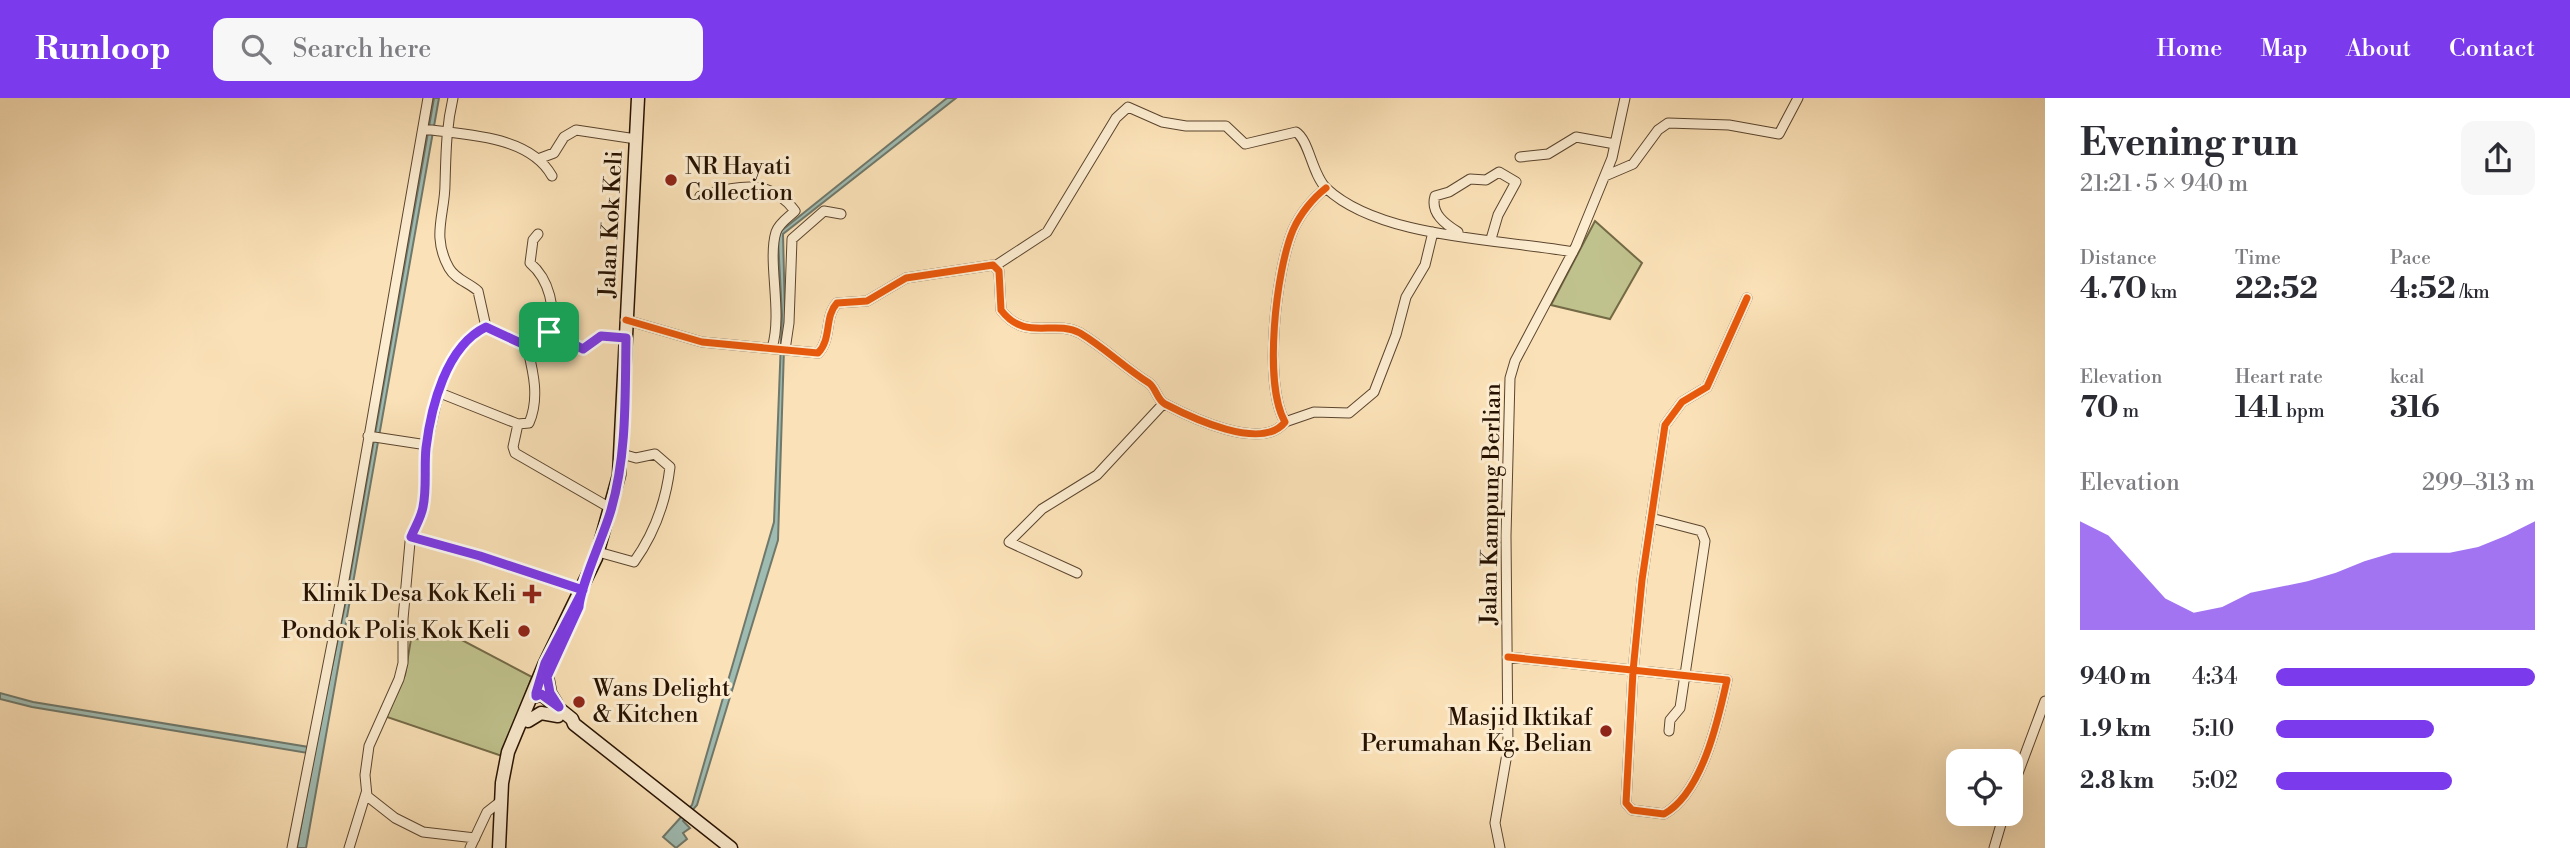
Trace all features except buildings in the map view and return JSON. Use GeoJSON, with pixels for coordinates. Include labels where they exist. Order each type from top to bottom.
{"type":"FeatureCollection","features":[{"type":"Feature","properties":{"kind":"street"},"geometry":{"type":"LineString","coordinates":[[292,848],[370,437],[428,98]]}},
{"type":"Feature","properties":{"kind":"street"},"geometry":{"type":"LineString","coordinates":[[453,98],[441,131],[446,187],[438,223],[443,253],[454,276],[471,285],[481,297],[486,327]]}},
{"type":"Feature","properties":{"kind":"street","name":"Jalan Kok Keli"},"geometry":{"type":"LineString","coordinates":[[499,848],[502,797],[509,785],[524,723],[545,663],[581,594],[612,509],[622,454],[638,98]]}},
{"type":"Feature","properties":{"kind":"street","name":"Jalan Kampung Berlian"},"geometry":{"type":"LineString","coordinates":[[1500,848],[1495,823],[1508,748],[1506,536],[1510,379],[1516,361],[1573,252],[1605,176],[1625,98]]}},
{"type":"Feature","properties":{"kind":"street"},"geometry":{"type":"LineString","coordinates":[[1605,176],[1633,164],[1658,130],[1668,123],[1729,125],[1779,134],[1798,98]]}},
{"type":"Feature","properties":{"kind":"street"},"geometry":{"type":"LineString","coordinates":[[626,320],[694,341],[813,354],[822,351],[831,311],[837,303],[867,301],[906,278],[995,266],[1047,232],[1116,118],[1128,107],[1162,122],[1186,127],[1226,126],[1245,144],[1296,132],[1302,136],[1312,165],[1326,188],[1364,212],[1404,226],[1433,232],[1573,252]]}},
{"type":"Feature","properties":{"kind":"street"},"geometry":{"type":"LineString","coordinates":[[424,129],[498,141],[538,159],[552,176]]}},
{"type":"Feature","properties":{"kind":"street"},"geometry":{"type":"LineString","coordinates":[[538,159],[554,153],[564,136],[576,130],[636,139]]}},
{"type":"Feature","properties":{"kind":"street"},"geometry":{"type":"LineString","coordinates":[[1520,157],[1548,154],[1576,137],[1615,144]]}},
{"type":"Feature","properties":{"kind":"street"},"geometry":{"type":"LineString","coordinates":[[1463,235],[1447,226],[1436,213],[1435,196],[1449,192],[1470,179],[1486,180],[1499,172],[1516,182],[1498,215],[1491,239]]}},
{"type":"Feature","properties":{"kind":"street"},"geometry":{"type":"LineString","coordinates":[[700,196],[744,185],[756,186],[783,198],[795,211],[778,227],[775,239],[776,311],[772,348]]}},
{"type":"Feature","properties":{"kind":"street"},"geometry":{"type":"LineString","coordinates":[[1285,422],[1276,399],[1274,343],[1282,261],[1294,227],[1315,196],[1326,188]]}},
{"type":"Feature","properties":{"kind":"street"},"geometry":{"type":"LineString","coordinates":[[785,350],[789,323],[792,239],[824,211],[841,214]]}},
{"type":"Feature","properties":{"kind":"street"},"geometry":{"type":"LineString","coordinates":[[995,266],[999,271],[999,306],[1005,316],[1026,327],[1078,332],[1120,359],[1138,378],[1152,386],[1163,404],[1233,433],[1251,434],[1282,427],[1285,422],[1314,412],[1349,413],[1374,392],[1396,335],[1406,297],[1425,265],[1433,232]]}},
{"type":"Feature","properties":{"kind":"street"},"geometry":{"type":"LineString","coordinates":[[538,234],[533,240],[530,262],[538,272],[553,307],[554,317],[549,332]]}},
{"type":"Feature","properties":{"kind":"street"},"geometry":{"type":"LineString","coordinates":[[1508,657],[1633,671],[1727,680],[1705,757],[1692,784],[1670,811],[1659,815],[1632,810],[1626,803],[1633,671],[1665,425],[1673,410],[1707,387],[1747,299]]}},
{"type":"Feature","properties":{"kind":"street"},"geometry":{"type":"LineString","coordinates":[[486,327],[527,346]]}},
{"type":"Feature","properties":{"kind":"street"},"geometry":{"type":"LineString","coordinates":[[475,838],[433,835],[413,828],[373,802],[365,775],[369,746],[399,679],[403,663],[403,620],[411,537],[424,505],[427,445],[440,393],[460,348],[472,334],[486,327]]}},
{"type":"Feature","properties":{"kind":"street"},"geometry":{"type":"LineString","coordinates":[[440,393],[518,424],[529,423],[534,407],[534,380],[527,346],[536,333],[549,332],[583,349],[601,336],[626,338]]}},
{"type":"Feature","properties":{"kind":"street"},"geometry":{"type":"LineString","coordinates":[[1077,573],[1009,542],[1042,509],[1097,475],[1163,404]]}},
{"type":"Feature","properties":{"kind":"street"},"geometry":{"type":"LineString","coordinates":[[518,424],[513,447],[516,454],[612,509]]}},
{"type":"Feature","properties":{"kind":"street"},"geometry":{"type":"LineString","coordinates":[[370,437],[427,445]]}},
{"type":"Feature","properties":{"kind":"street"},"geometry":{"type":"LineString","coordinates":[[598,552],[634,562],[658,518],[668,484],[670,467],[655,454],[646,458],[622,454]]}},
{"type":"Feature","properties":{"kind":"street"},"geometry":{"type":"LineString","coordinates":[[1651,518],[1689,525],[1701,531],[1705,541],[1679,710],[1670,720],[1669,731]]}},
{"type":"Feature","properties":{"kind":"street"},"geometry":{"type":"LineString","coordinates":[[411,537],[505,563],[581,594]]}},
{"type":"Feature","properties":{"kind":"street","name":"Jalan Kok Keli"},"geometry":{"type":"LineString","coordinates":[[524,723],[579,607],[581,594]]}},
{"type":"Feature","properties":{"kind":"street"},"geometry":{"type":"LineString","coordinates":[[545,663],[538,697],[728,847]]}},
{"type":"Feature","properties":{"kind":"street"},"geometry":{"type":"LineString","coordinates":[[547,677],[558,712]]}},
{"type":"Feature","properties":{"kind":"street"},"geometry":{"type":"LineString","coordinates":[[2023,760],[2045,701]]}},
{"type":"Feature","properties":{"kind":"street"},"geometry":{"type":"LineString","coordinates":[[524,723],[543,712],[558,712]]}},
{"type":"Feature","properties":{"kind":"street"},"geometry":{"type":"LineString","coordinates":[[349,848],[367,789]]}},
{"type":"Feature","properties":{"kind":"street"},"geometry":{"type":"LineString","coordinates":[[470,848],[489,809],[502,797]]}},
{"type":"Feature","properties":{"kind":"street"},"geometry":{"type":"LineString","coordinates":[[1994,848],[2000,826]]}},
{"type":"Feature","properties":{"kind":"green space"},"geometry":{"type":"Polygon","coordinates":[[[1595,221],[1642,263],[1610,319],[1551,305],[1595,221]]]}},
{"type":"Feature","properties":{"kind":"green space"},"geometry":{"type":"Polygon","coordinates":[[[411,639],[460,639],[532,677],[502,756],[384,716],[405,675],[411,639]]]}},
{"type":"Feature","properties":{"kind":"water"},"geometry":{"type":"Polygon","coordinates":[[[434,98],[439,98],[306,848],[297,848],[314,754],[32,707],[0,699],[0,693],[33,702],[315,748],[345,605],[434,98]]]}},
{"type":"Feature","properties":{"kind":"water"},"geometry":{"type":"Polygon","coordinates":[[[947,98],[956,98],[783,234],[785,316],[778,540],[697,805],[683,821],[690,828],[683,833],[687,839],[676,848],[663,837],[692,805],[774,522],[782,315],[778,240],[781,231],[947,98]]]}},
{"type":"Feature","properties":{"kind":"cycle path"},"geometry":{"type":"LineString","coordinates":[[626,320],[702,342],[818,353],[825,341],[831,315],[837,303],[867,301],[906,278],[993,265],[999,271],[1001,310],[1010,320],[1029,328],[1060,328],[1080,333],[1149,383],[1165,404],[1191,417],[1226,429],[1260,434],[1274,430],[1285,422],[1278,404],[1273,355],[1277,298],[1287,248],[1299,218],[1326,188]]}},
{"type":"Feature","properties":{"kind":"cycle path"},"geometry":{"type":"LineString","coordinates":[[1508,657],[1618,668],[1645,671],[1672,674],[1727,680],[1713,735],[1689,790],[1664,814],[1632,810],[1626,803],[1633,671],[1642,580],[1665,425],[1682,402],[1707,387],[1747,298]]}},
{"type":"Feature","properties":{"kind":"place","name":"NR Hayati Collection"},"geometry":{"type":"Point","coordinates":[671,180]}},
{"type":"Feature","properties":{"kind":"place","name":"Klinik Desa Kok Keli"},"geometry":{"type":"Point","coordinates":[532,594]}},
{"type":"Feature","properties":{"kind":"place","name":"Pondok Polis Kok Keli"},"geometry":{"type":"Point","coordinates":[524,631]}},
{"type":"Feature","properties":{"kind":"place","name":"Wans Delight & Kitchen"},"geometry":{"type":"Point","coordinates":[579,702]}},
{"type":"Feature","properties":{"kind":"place","name":"Masjid Iktikaf Perumahan Kg. Belian"},"geometry":{"type":"Point","coordinates":[1606,731]}},
{"type":"Feature","properties":{"kind":"route"},"geometry":{"type":"LineString","coordinates":[[549,332],[536,333],[527,346],[486,327],[466,339],[441,388],[427,445],[424,505],[411,537],[480,556],[583,590],[573,605],[545,663],[536,693],[536,696],[541,694],[559,707],[550,693],[547,677],[579,607],[579,597],[583,590],[596,558],[612,509],[619,475],[625,408],[626,338],[601,336],[583,349],[576,348],[549,332]]}}]}
